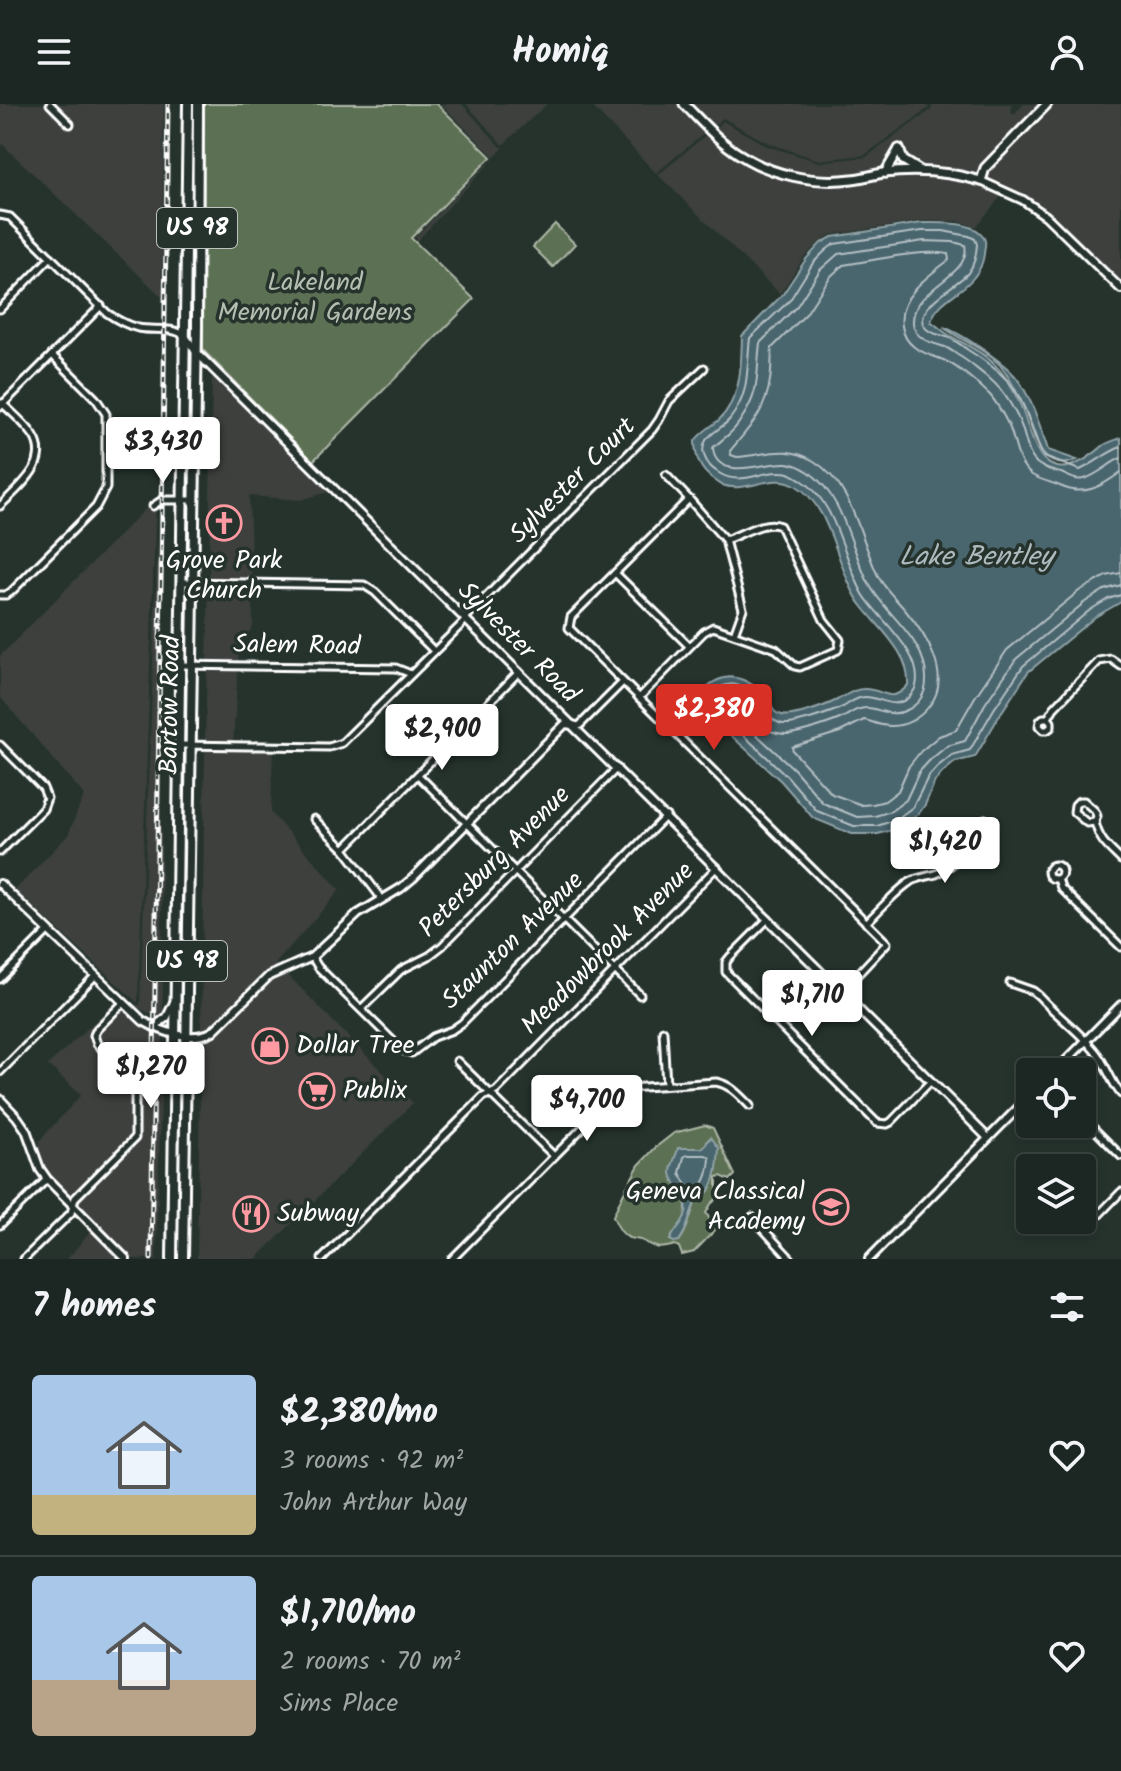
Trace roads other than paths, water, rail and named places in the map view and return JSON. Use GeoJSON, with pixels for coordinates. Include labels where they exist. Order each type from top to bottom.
{"type":"FeatureCollection","features":[{"type":"Feature","properties":{"kind":"main road","name":"Bartow Road"},"geometry":{"type":"LineString","coordinates":[[171,1256],[188,104]]}},
{"type":"Feature","properties":{"kind":"main road","name":"Bartow Road"},"geometry":{"type":"LineString","coordinates":[[183,1259],[198,104]]}},
{"type":"Feature","properties":{"kind":"main road"},"geometry":{"type":"LineString","coordinates":[[684,104],[740,155],[771,170],[797,177],[832,180],[885,173],[939,171],[981,181],[985,168],[1047,104]]}},
{"type":"Feature","properties":{"kind":"main road"},"geometry":{"type":"LineString","coordinates":[[885,173],[899,149],[906,163],[921,171]]}},
{"type":"Feature","properties":{"kind":"main road"},"geometry":{"type":"LineString","coordinates":[[174,1105],[179,1116],[180,1139],[185,1147]]}},
{"type":"Feature","properties":{"kind":"street"},"geometry":{"type":"LineString","coordinates":[[50,104],[70,124]]}},
{"type":"Feature","properties":{"kind":"street"},"geometry":{"type":"LineString","coordinates":[[981,181],[1023,200],[1046,216],[1121,289]]}},
{"type":"Feature","properties":{"kind":"street"},"geometry":{"type":"LineString","coordinates":[[1,215],[10,217],[107,313],[124,324],[174,330],[185,336]]}},
{"type":"Feature","properties":{"kind":"street"},"geometry":{"type":"LineString","coordinates":[[0,309],[51,257]]}},
{"type":"Feature","properties":{"kind":"street"},"geometry":{"type":"LineString","coordinates":[[0,506],[33,471],[39,453],[31,432],[1,404],[101,306]]}},
{"type":"Feature","properties":{"kind":"street","name":"Sylvester Road"},"geometry":{"type":"LineString","coordinates":[[185,336],[196,352],[988,1138]]}},
{"type":"Feature","properties":{"kind":"street"},"geometry":{"type":"LineString","coordinates":[[0,595],[11,592],[96,507],[106,488],[106,414],[96,399],[52,355]]}},
{"type":"Feature","properties":{"kind":"street","name":"Sylvester Court"},"geometry":{"type":"LineString","coordinates":[[180,745],[336,746],[349,737],[656,425],[669,401],[704,368]]}},
{"type":"Feature","properties":{"kind":"street"},"geometry":{"type":"LineString","coordinates":[[666,475],[725,540],[743,609],[734,634]]}},
{"type":"Feature","properties":{"kind":"street"},"geometry":{"type":"LineString","coordinates":[[689,499],[571,617],[569,628],[887,943],[842,991]]}},
{"type":"Feature","properties":{"kind":"street"},"geometry":{"type":"LineString","coordinates":[[153,506],[162,500],[194,501]]}},
{"type":"Feature","properties":{"kind":"street"},"geometry":{"type":"LineString","coordinates":[[639,698],[708,628],[718,627],[776,649],[800,667],[838,650],[838,636],[824,620],[777,523],[768,523],[725,540]]}},
{"type":"Feature","properties":{"kind":"street"},"geometry":{"type":"LineString","coordinates":[[615,573],[689,646]]}},
{"type":"Feature","properties":{"kind":"street"},"geometry":{"type":"LineString","coordinates":[[182,582],[364,585],[375,592],[434,651]]}},
{"type":"Feature","properties":{"kind":"street"},"geometry":{"type":"LineString","coordinates":[[1048,718],[1099,661],[1111,659],[1121,666]]}},
{"type":"Feature","properties":{"kind":"street","name":"Salem Road"},"geometry":{"type":"LineString","coordinates":[[181,665],[396,668],[411,674]]}},
{"type":"Feature","properties":{"kind":"street"},"geometry":{"type":"LineString","coordinates":[[344,849],[519,672]]}},
{"type":"Feature","properties":{"kind":"street"},"geometry":{"type":"LineString","coordinates":[[0,885],[143,1021],[186,1036],[208,1035],[269,976],[312,957],[358,914],[413,878],[565,724],[579,726],[623,682]]}},
{"type":"Feature","properties":{"kind":"street"},"geometry":{"type":"LineString","coordinates":[[0,745],[43,788],[47,798],[43,809],[0,852]]}},
{"type":"Feature","properties":{"kind":"street","name":"Petersburg Avenue"},"geometry":{"type":"LineString","coordinates":[[361,1009],[394,975],[436,952],[617,768]]}},
{"type":"Feature","properties":{"kind":"street"},"geometry":{"type":"LineString","coordinates":[[418,775],[640,995]]}},
{"type":"Feature","properties":{"kind":"street"},"geometry":{"type":"LineString","coordinates":[[1095,822],[1087,823],[1074,812],[1076,802],[1084,801],[1095,811],[1097,835],[1121,860]]}},
{"type":"Feature","properties":{"kind":"street","name":"Staunton Avenue"},"geometry":{"type":"LineString","coordinates":[[312,957],[318,967],[402,1050],[407,1053],[417,1051],[433,1037],[462,1023],[666,816]]}},
{"type":"Feature","properties":{"kind":"street"},"geometry":{"type":"LineString","coordinates":[[314,819],[344,849],[382,899]]}},
{"type":"Feature","properties":{"kind":"street"},"geometry":{"type":"LineString","coordinates":[[866,923],[904,886],[949,866],[978,837],[984,829],[985,819]]}},
{"type":"Feature","properties":{"kind":"street","name":"Meadowbrook Avenue"},"geometry":{"type":"LineString","coordinates":[[322,1259],[483,1097],[496,1091],[717,867]]}},
{"type":"Feature","properties":{"kind":"street"},"geometry":{"type":"LineString","coordinates":[[1058,879],[1061,888],[1121,947]]}},
{"type":"Feature","properties":{"kind":"street"},"geometry":{"type":"LineString","coordinates":[[768,919],[726,962],[726,972],[877,1123],[887,1124],[932,1080]]}},
{"type":"Feature","properties":{"kind":"street"},"geometry":{"type":"LineString","coordinates":[[0,979],[48,931]]}},
{"type":"Feature","properties":{"kind":"street"},"geometry":{"type":"LineString","coordinates":[[0,1072],[95,976]]}},
{"type":"Feature","properties":{"kind":"street"},"geometry":{"type":"LineString","coordinates":[[1010,983],[1033,991],[1086,1041],[1098,1054],[1121,1094]]}},
{"type":"Feature","properties":{"kind":"street"},"geometry":{"type":"LineString","coordinates":[[154,1027],[167,1017],[175,1000]]}},
{"type":"Feature","properties":{"kind":"street"},"geometry":{"type":"LineString","coordinates":[[24,1259],[71,1213],[75,1198],[135,1138],[135,1086],[128,1074],[97,1044],[94,1035],[123,1003]]}},
{"type":"Feature","properties":{"kind":"street"},"geometry":{"type":"LineString","coordinates":[[1069,1058],[1121,1005]]}},
{"type":"Feature","properties":{"kind":"street"},"geometry":{"type":"LineString","coordinates":[[663,1031],[666,1085]]}},
{"type":"Feature","properties":{"kind":"street"},"geometry":{"type":"LineString","coordinates":[[457,1061],[554,1156]]}},
{"type":"Feature","properties":{"kind":"street"},"geometry":{"type":"LineString","coordinates":[[452,1259],[619,1091],[716,1082],[733,1088],[750,1106]]}},
{"type":"Feature","properties":{"kind":"street"},"geometry":{"type":"LineString","coordinates":[[0,1099],[26,1130],[47,1179],[126,1259]]}},
{"type":"Feature","properties":{"kind":"street"},"geometry":{"type":"LineString","coordinates":[[869,1259],[1016,1110]]}},
{"type":"Feature","properties":{"kind":"street"},"geometry":{"type":"LineString","coordinates":[[1096,1131],[1121,1156]]}},
{"type":"Feature","properties":{"kind":"street"},"geometry":{"type":"LineString","coordinates":[[0,1225],[47,1179]]}},
{"type":"Feature","properties":{"kind":"street"},"geometry":{"type":"LineString","coordinates":[[1096,1218],[1121,1192]]}},
{"type":"Feature","properties":{"kind":"street"},"geometry":{"type":"LineString","coordinates":[[752,1217],[791,1259]]}},
{"type":"Feature","properties":{"kind":"water","name":"Lake Bentley"},"geometry":{"type":"Polygon","coordinates":[[[922,223],[967,226],[982,234],[985,246],[978,272],[938,308],[931,322],[986,356],[1001,371],[1018,399],[1040,455],[1056,467],[1067,467],[1121,438],[1121,602],[1095,617],[1028,672],[975,757],[955,762],[942,773],[919,813],[899,828],[878,834],[852,834],[813,818],[781,781],[704,711],[700,703],[711,684],[732,677],[754,686],[777,713],[793,715],[824,706],[859,689],[896,694],[908,685],[904,663],[893,643],[854,593],[827,525],[808,495],[787,482],[740,487],[722,485],[701,466],[695,441],[719,420],[732,401],[739,380],[742,336],[783,294],[806,259],[821,243],[832,237],[922,223]]]}},
{"type":"Feature","properties":{"kind":"water"},"geometry":{"type":"Polygon","coordinates":[[[943,327],[970,341],[1009,370],[1030,401],[1048,450],[1077,460],[1053,462],[1045,456],[1017,393],[1000,365],[943,327]]]}},
{"type":"Feature","properties":{"kind":"water"},"geometry":{"type":"Polygon","coordinates":[[[711,1137],[719,1148],[713,1182],[708,1192],[695,1203],[685,1232],[679,1241],[674,1242],[670,1240],[687,1207],[671,1172],[678,1148],[703,1148],[711,1137]]]}},
{"type":"Feature","properties":{"kind":"railway"},"geometry":{"type":"LineString","coordinates":[[151,1259],[168,104]]}},
{"type":"Feature","properties":{"kind":"place","name":"Grove Park Church"},"geometry":{"type":"Point","coordinates":[224,523]}},
{"type":"Feature","properties":{"kind":"place","name":"Dollar Tree"},"geometry":{"type":"Point","coordinates":[270,1046]}},
{"type":"Feature","properties":{"kind":"place","name":"Publix"},"geometry":{"type":"Point","coordinates":[317,1091]}},
{"type":"Feature","properties":{"kind":"place","name":"Geneva Classical Academy"},"geometry":{"type":"Point","coordinates":[831,1207]}},
{"type":"Feature","properties":{"kind":"place","name":"Subway"},"geometry":{"type":"Point","coordinates":[251,1214]}},
{"type":"Feature","properties":{"kind":"park label","name":"Lakeland Memorial Gardens"},"geometry":{"type":"Point","coordinates":[315,298]}}]}
